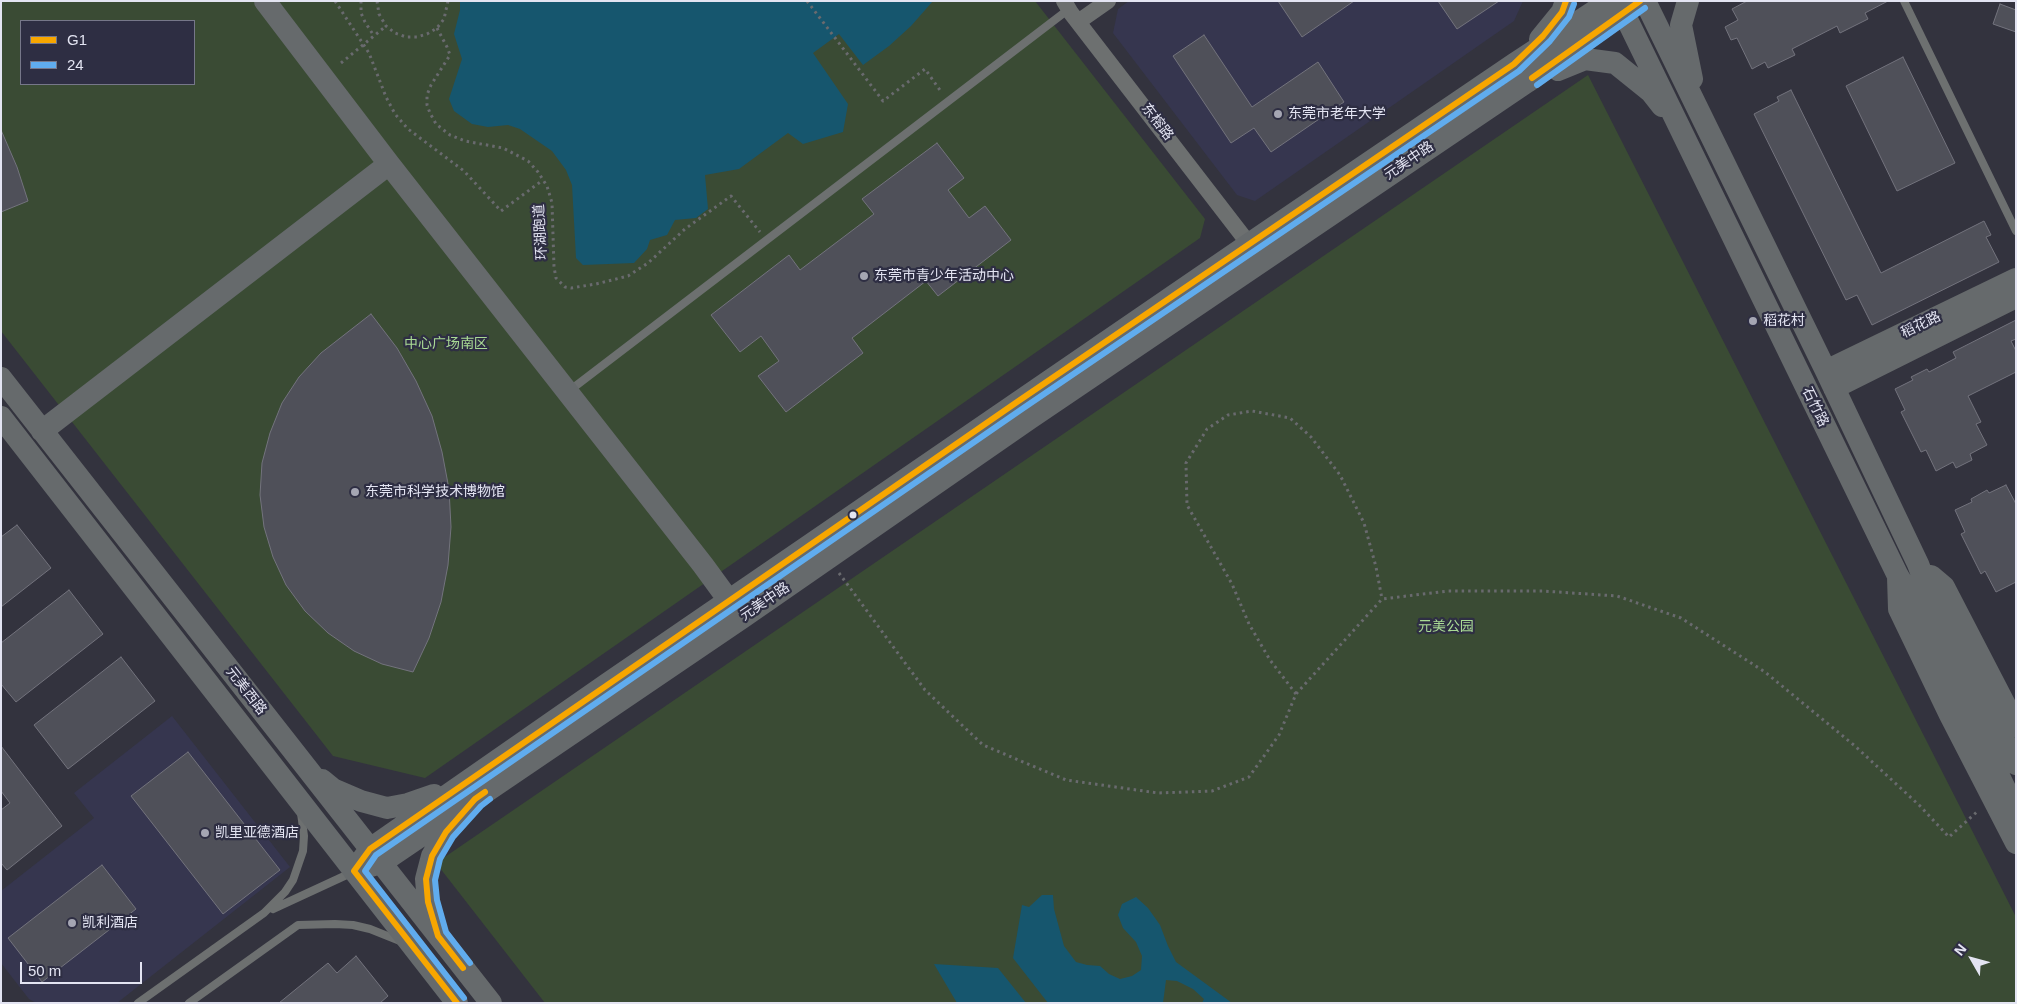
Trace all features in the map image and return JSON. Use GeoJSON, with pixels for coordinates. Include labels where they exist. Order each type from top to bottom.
{"type":"FeatureCollection","features":[{"type":"Feature","properties":{"kind":"street"},"geometry":{"type":"LineString","coordinates":[[265,1],[389,164],[736,609]]}},
{"type":"Feature","properties":{"kind":"street"},"geometry":{"type":"LineString","coordinates":[[1071,11],[1108,1]]}},
{"type":"Feature","properties":{"kind":"street"},"geometry":{"type":"LineString","coordinates":[[1514,64],[1543,36],[1562,12],[1566,1]]}},
{"type":"Feature","properties":{"kind":"street","name":"石竹路"},"geometry":{"type":"LineString","coordinates":[[1645,1],[1830,380],[1918,564],[1929,593],[2016,764]]}},
{"type":"Feature","properties":{"kind":"street"},"geometry":{"type":"LineString","coordinates":[[1688,1],[1681,25],[1699,111]]}},
{"type":"Feature","properties":{"kind":"street","name":"元美中路"},"geometry":{"type":"LineString","coordinates":[[354,871],[736,609],[1249,244],[1514,64],[1623,4]]}},
{"type":"Feature","properties":{"kind":"street","name":"元美中路"},"geometry":{"type":"LineString","coordinates":[[736,609],[828,558],[1103,368],[1527,82],[1623,4]]}},
{"type":"Feature","properties":{"kind":"street","name":"石竹路"},"geometry":{"type":"LineString","coordinates":[[1623,4],[1678,126],[1898,576],[1915,604],[2016,811]]}},
{"type":"Feature","properties":{"kind":"street","name":"东榕路"},"geometry":{"type":"LineString","coordinates":[[1071,11],[1249,244]]}},
{"type":"Feature","properties":{"kind":"street"},"geometry":{"type":"LineString","coordinates":[[1527,82],[1585,59],[1615,63],[1651,92],[1678,126]]}},
{"type":"Feature","properties":{"kind":"street"},"geometry":{"type":"LineString","coordinates":[[42,431],[389,164]]}},
{"type":"Feature","properties":{"kind":"street","name":"稻花路"},"geometry":{"type":"LineString","coordinates":[[1830,380],[2016,279]]}},
{"type":"Feature","properties":{"kind":"street","name":"稻花路"},"geometry":{"type":"LineString","coordinates":[[1830,380],[2016,297]]}},
{"type":"Feature","properties":{"kind":"street","name":"元美西路"},"geometry":{"type":"LineString","coordinates":[[1,378],[491,1003]]}},
{"type":"Feature","properties":{"kind":"street","name":"元美西路"},"geometry":{"type":"LineString","coordinates":[[1,417],[457,1003]]}},
{"type":"Feature","properties":{"kind":"street"},"geometry":{"type":"LineString","coordinates":[[1918,564],[1944,587],[2016,726]]}},
{"type":"Feature","properties":{"kind":"street"},"geometry":{"type":"LineString","coordinates":[[1898,576],[1899,609],[1950,715],[2016,843]]}},
{"type":"Feature","properties":{"kind":"street"},"geometry":{"type":"LineString","coordinates":[[305,766],[333,789],[362,801],[387,808],[468,792]]}},
{"type":"Feature","properties":{"kind":"street"},"geometry":{"type":"LineString","coordinates":[[438,936],[428,902],[426,879],[432,856],[468,792]]}},
{"type":"Feature","properties":{"kind":"lane"},"geometry":{"type":"LineString","coordinates":[[1904,1],[2016,231]]}},
{"type":"Feature","properties":{"kind":"lane"},"geometry":{"type":"LineString","coordinates":[[568,392],[948,101],[1071,11]]}},
{"type":"Feature","properties":{"kind":"lane"},"geometry":{"type":"LineString","coordinates":[[138,1003],[276,903],[293,880],[303,851],[303,822],[294,793]]}},
{"type":"Feature","properties":{"kind":"lane"},"geometry":{"type":"LineString","coordinates":[[264,913],[354,871]]}},
{"type":"Feature","properties":{"kind":"lane"},"geometry":{"type":"LineString","coordinates":[[189,1003],[298,925],[335,924],[370,929],[403,943],[418,953]]}},
{"type":"Feature","properties":{"kind":"path"},"geometry":{"type":"LineString","coordinates":[[335,1],[364,44],[395,114],[408,129],[464,171],[501,211],[543,180]]}},
{"type":"Feature","properties":{"kind":"path"},"geometry":{"type":"LineString","coordinates":[[361,1],[361,13],[374,36]]}},
{"type":"Feature","properties":{"kind":"path"},"geometry":{"type":"LineString","coordinates":[[377,1],[379,14],[386,26],[395,33],[411,37],[427,34],[436,28],[444,19],[448,1]]}},
{"type":"Feature","properties":{"kind":"path"},"geometry":{"type":"LineString","coordinates":[[807,1],[883,101],[925,69],[948,101]]}},
{"type":"Feature","properties":{"kind":"path"},"geometry":{"type":"LineString","coordinates":[[340,63],[386,26]]}},
{"type":"Feature","properties":{"kind":"path","name":"环湖跑道"},"geometry":{"type":"LineString","coordinates":[[436,28],[448,47],[450,54],[427,95],[427,105],[436,124],[450,135],[491,147],[503,148],[528,161],[547,186],[552,203],[554,266],[556,278],[565,287],[570,288],[612,281],[628,276],[648,262],[678,234],[731,196],[766,240]]}},
{"type":"Feature","properties":{"kind":"path"},"geometry":{"type":"LineString","coordinates":[[1296,694],[1270,660],[1249,624],[1232,584],[1187,505],[1186,463],[1207,429],[1228,415],[1252,411],[1290,418],[1311,437],[1340,475],[1364,523],[1376,567],[1382,599]]}},
{"type":"Feature","properties":{"kind":"path"},"geometry":{"type":"LineString","coordinates":[[828,558],[925,690],[983,745],[1066,780],[1158,793],[1212,791],[1249,777],[1279,735],[1296,694],[1382,599],[1448,592],[1543,591],[1617,596],[1681,618],[1764,672],[1855,746],[1920,806],[1949,837],[1993,798]]}},
{"type":"Feature","properties":{"kind":"shaded area"},"geometry":{"type":"Polygon","coordinates":[[[460,1],[933,1],[911,26],[889,46],[863,65],[839,34],[813,53],[848,104],[843,132],[803,144],[788,133],[739,169],[705,175],[708,209],[696,218],[675,220],[667,235],[650,240],[647,249],[634,263],[583,265],[576,258],[572,185],[566,170],[552,151],[520,129],[508,125],[488,127],[472,124],[454,111],[449,99],[462,59],[454,34],[460,10],[460,1]]]}},
{"type":"Feature","properties":{"kind":"shaded area","name":"东莞市老年大学"},"geometry":{"type":"Polygon","coordinates":[[[1129,1],[1523,1],[1514,21],[1255,201],[1237,195],[1113,33],[1118,9],[1129,1]]]}},
{"type":"Feature","properties":{"kind":"shaded area"},"geometry":{"type":"Polygon","coordinates":[[[172,716],[290,867],[117,1003],[36,1003],[29,999],[1,963],[1,891],[94,818],[74,793],[172,716]]]}},
{"type":"Feature","properties":{"kind":"shaded area"},"geometry":{"type":"Polygon","coordinates":[[[1042,895],[1053,895],[1054,909],[1064,946],[1076,962],[1100,966],[1109,974],[1120,979],[1132,976],[1141,970],[1142,956],[1136,942],[1123,928],[1118,915],[1122,904],[1136,897],[1148,908],[1160,925],[1176,962],[1232,1003],[1202,1003],[1204,999],[1193,989],[1177,981],[1166,980],[1163,1003],[1048,1003],[1013,958],[1022,905],[1029,907],[1042,895]]]}},
{"type":"Feature","properties":{"kind":"shaded area"},"geometry":{"type":"Polygon","coordinates":[[[934,964],[998,968],[1026,1003],[957,1003],[934,964]]]}},
{"type":"Feature","properties":{"kind":"green space","name":"中心广场南区"},"geometry":{"type":"Polygon","coordinates":[[[1,1],[1035,1],[1205,219],[1200,238],[425,778],[333,756],[1,331],[1,1]]]}},
{"type":"Feature","properties":{"kind":"green space","name":"元美公园"},"geometry":{"type":"Polygon","coordinates":[[[1588,75],[2016,917],[2016,1003],[545,1003],[436,863],[1588,75]]]}},
{"type":"Feature","properties":{"kind":"building"},"geometry":{"type":"Polygon","coordinates":[[[1278,1],[1354,1],[1302,37],[1278,1]]]}},
{"type":"Feature","properties":{"kind":"building"},"geometry":{"type":"Polygon","coordinates":[[[1438,1],[1499,1],[1457,29],[1438,1]]]}},
{"type":"Feature","properties":{"kind":"building"},"geometry":{"type":"Polygon","coordinates":[[[1747,1],[1888,1],[1865,13],[1868,19],[1840,33],[1837,26],[1792,49],[1795,55],[1768,68],[1765,62],[1752,69],[1737,38],[1731,40],[1725,27],[1738,20],[1732,9],[1747,1]]]}},
{"type":"Feature","properties":{"kind":"building"},"geometry":{"type":"Polygon","coordinates":[[[2000,4],[2016,10],[2016,32],[1993,24],[2000,4]]]}},
{"type":"Feature","properties":{"kind":"building"},"geometry":{"type":"Polygon","coordinates":[[[1204,35],[1252,107],[1318,62],[1344,102],[1271,152],[1254,128],[1231,143],[1173,56],[1204,35]]]}},
{"type":"Feature","properties":{"kind":"building"},"geometry":{"type":"Polygon","coordinates":[[[1903,57],[1955,163],[1897,191],[1846,86],[1903,57]]]}},
{"type":"Feature","properties":{"kind":"building"},"geometry":{"type":"Polygon","coordinates":[[[1791,90],[1881,273],[1984,221],[1991,235],[1986,237],[1999,262],[1872,325],[1857,295],[1846,300],[1754,114],[1779,101],[1777,97],[1791,90]]]}},
{"type":"Feature","properties":{"kind":"building"},"geometry":{"type":"Polygon","coordinates":[[[1,130],[17,167],[28,201],[1,212],[1,130]]]}},
{"type":"Feature","properties":{"kind":"building","name":"东莞市青少年活动中心"},"geometry":{"type":"Polygon","coordinates":[[[937,143],[964,178],[948,190],[969,218],[985,206],[1011,240],[938,296],[926,281],[852,338],[863,353],[786,412],[758,376],[779,361],[761,336],[740,352],[711,315],[789,255],[800,270],[874,214],[862,199],[937,143]]]}},
{"type":"Feature","properties":{"kind":"building","name":"东莞市科学技术博物馆"},"geometry":{"type":"Polygon","coordinates":[[[371,314],[397,348],[416,381],[432,416],[442,452],[449,489],[451,527],[448,565],[441,602],[429,638],[413,672],[382,664],[354,651],[328,633],[305,611],[286,585],[273,557],[264,527],[260,495],[262,463],[270,433],[282,403],[299,377],[321,353],[371,314]]]}},
{"type":"Feature","properties":{"kind":"building"},"geometry":{"type":"Polygon","coordinates":[[[2016,320],[2016,339],[2011,341],[2016,351],[2016,372],[1968,396],[1981,422],[1976,424],[1987,445],[1970,454],[1972,460],[1956,468],[1953,462],[1936,471],[1926,450],[1921,452],[1901,412],[1905,410],[1895,389],[1913,380],[1911,377],[1927,369],[1929,372],[1956,358],[1953,352],[2016,320]]]}},
{"type":"Feature","properties":{"kind":"building"},"geometry":{"type":"Polygon","coordinates":[[[2006,485],[2016,504],[2016,582],[1996,592],[1985,571],[1981,574],[1961,534],[1965,532],[1955,510],[1972,502],[1971,499],[1987,490],[1989,493],[2006,485]]]}},
{"type":"Feature","properties":{"kind":"building"},"geometry":{"type":"Polygon","coordinates":[[[17,525],[51,568],[1,607],[1,537],[17,525]]]}},
{"type":"Feature","properties":{"kind":"building"},"geometry":{"type":"Polygon","coordinates":[[[69,590],[103,634],[16,702],[1,684],[1,643],[69,590]]]}},
{"type":"Feature","properties":{"kind":"building"},"geometry":{"type":"Polygon","coordinates":[[[121,657],[155,701],[68,769],[34,725],[121,657]]]}},
{"type":"Feature","properties":{"kind":"building"},"geometry":{"type":"Polygon","coordinates":[[[1,746],[62,826],[7,870],[1,863],[1,810],[10,803],[1,791],[1,746]]]}},
{"type":"Feature","properties":{"kind":"building","name":"凯里亚德酒店"},"geometry":{"type":"Polygon","coordinates":[[[188,752],[280,870],[223,914],[131,796],[188,752]]]}},
{"type":"Feature","properties":{"kind":"building","name":"凯利酒店"},"geometry":{"type":"Polygon","coordinates":[[[102,865],[136,909],[42,982],[8,938],[102,865]]]}},
{"type":"Feature","properties":{"kind":"building"},"geometry":{"type":"Polygon","coordinates":[[[356,956],[388,996],[380,1003],[279,1003],[328,963],[337,973],[356,956]]]}},
{"type":"Feature","properties":{"kind":"transit line","name":"G1"},"geometry":{"type":"LineString","coordinates":[[457,1003],[354,871],[370,849],[1017,402],[1514,64],[1543,36],[1562,12],[1566,1]]}},
{"type":"Feature","properties":{"kind":"transit line","name":"G1"},"geometry":{"type":"LineString","coordinates":[[1532,78],[1640,1]]}},
{"type":"Feature","properties":{"kind":"transit line","name":"24"},"geometry":{"type":"LineString","coordinates":[[464,998],[365,871],[376,855],[1022,409],[1519,71],[1550,41],[1569,17],[1574,4]]}},
{"type":"Feature","properties":{"kind":"transit line","name":"24"},"geometry":{"type":"LineString","coordinates":[[1537,85],[1645,8]]}},
{"type":"Feature","properties":{"kind":"transit line","name":"G1"},"geometry":{"type":"LineString","coordinates":[[463,968],[438,936],[428,902],[426,879],[432,856],[446,832],[475,799],[485,792]]}},
{"type":"Feature","properties":{"kind":"transit line","name":"24"},"geometry":{"type":"LineString","coordinates":[[470,963],[446,932],[437,900],[435,880],[440,859],[453,837],[481,806],[490,799]]}},
{"type":"Feature","properties":{"kind":"place","name":"东莞市老年大学"},"geometry":{"type":"Point","coordinates":[1278,114]}},
{"type":"Feature","properties":{"kind":"place","name":"东莞市青少年活动中心"},"geometry":{"type":"Point","coordinates":[864,276]}},
{"type":"Feature","properties":{"kind":"place","name":"稻花村"},"geometry":{"type":"Point","coordinates":[1753,321]}},
{"type":"Feature","properties":{"kind":"place","name":"东莞市科学技术博物馆"},"geometry":{"type":"Point","coordinates":[355,492]}},
{"type":"Feature","properties":{"kind":"place","name":"凯里亚德酒店"},"geometry":{"type":"Point","coordinates":[205,833]}},
{"type":"Feature","properties":{"kind":"place","name":"凯利酒店"},"geometry":{"type":"Point","coordinates":[72,923]}}]}
